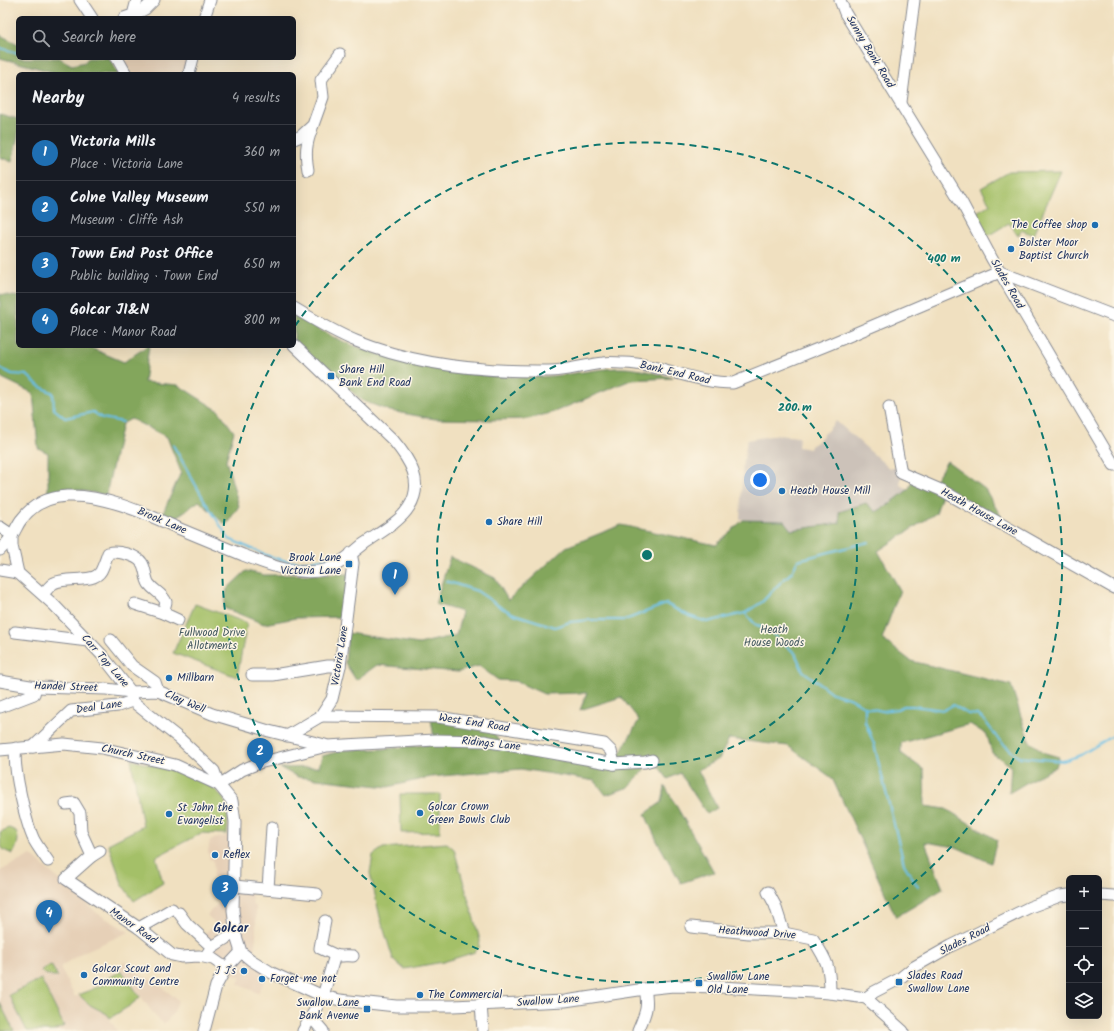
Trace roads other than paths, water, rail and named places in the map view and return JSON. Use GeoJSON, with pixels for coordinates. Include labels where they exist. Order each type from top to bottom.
{"type":"FeatureCollection","features":[{"type":"Feature","properties":{"kind":"street"},"geometry":{"type":"LineString","coordinates":[[80,0],[91,16]]}},
{"type":"Feature","properties":{"kind":"street"},"geometry":{"type":"LineString","coordinates":[[129,16],[137,0]]}},
{"type":"Feature","properties":{"kind":"street"},"geometry":{"type":"LineString","coordinates":[[131,16],[145,9],[154,0]]}},
{"type":"Feature","properties":{"kind":"street"},"geometry":{"type":"LineString","coordinates":[[205,16],[210,0]]}},
{"type":"Feature","properties":{"kind":"street","name":"Sunny Bank Road"},"geometry":{"type":"LineString","coordinates":[[840,0],[846,13],[901,102]]}},
{"type":"Feature","properties":{"kind":"street"},"geometry":{"type":"LineString","coordinates":[[901,102],[914,0]]}},
{"type":"Feature","properties":{"kind":"street"},"geometry":{"type":"LineString","coordinates":[[308,170],[305,157],[307,141],[323,97],[321,80],[340,54]]}},
{"type":"Feature","properties":{"kind":"street"},"geometry":{"type":"LineString","coordinates":[[118,60],[125,72]]}},
{"type":"Feature","properties":{"kind":"street"},"geometry":{"type":"LineString","coordinates":[[190,72],[192,60]]}},
{"type":"Feature","properties":{"kind":"street","name":"Slades Road"},"geometry":{"type":"LineString","coordinates":[[901,102],[963,205],[1000,272],[1114,464]]}},
{"type":"Feature","properties":{"kind":"street"},"geometry":{"type":"LineString","coordinates":[[296,138],[301,136],[313,125]]}},
{"type":"Feature","properties":{"kind":"street"},"geometry":{"type":"LineString","coordinates":[[1000,272],[1114,316]]}},
{"type":"Feature","properties":{"kind":"street","name":"Bank End Road"},"geometry":{"type":"LineString","coordinates":[[296,309],[321,325],[356,341],[412,359],[501,371],[550,372],[604,363],[643,364],[693,378],[722,383],[733,383],[843,339],[1000,272]]}},
{"type":"Feature","properties":{"kind":"street"},"geometry":{"type":"LineString","coordinates":[[296,347],[392,440],[405,454],[411,463],[414,472],[416,486],[414,500],[408,509],[393,523],[351,553]]}},
{"type":"Feature","properties":{"kind":"street","name":"Heath House Lane"},"geometry":{"type":"LineString","coordinates":[[889,407],[901,473],[943,490],[1114,588]]}},
{"type":"Feature","properties":{"kind":"street","name":"Brook Lane"},"geometry":{"type":"LineString","coordinates":[[0,550],[12,535],[20,521],[40,502],[53,498],[83,496],[127,506],[260,562],[296,572],[326,570],[340,562],[351,553]]}},
{"type":"Feature","properties":{"kind":"street"},"geometry":{"type":"LineString","coordinates":[[0,527],[12,535],[12,546],[18,573],[0,570]]}},
{"type":"Feature","properties":{"kind":"street"},"geometry":{"type":"LineString","coordinates":[[43,594],[54,583],[70,579],[96,576],[101,572],[104,550],[113,551],[138,557],[143,564],[148,582],[154,590],[163,595],[166,602],[163,613]]}},
{"type":"Feature","properties":{"kind":"street","name":"Victoria Lane"},"geometry":{"type":"LineString","coordinates":[[287,736],[321,716],[332,699],[340,666],[354,563],[351,553]]}},
{"type":"Feature","properties":{"kind":"street","name":"Carr Top Lane"},"geometry":{"type":"LineString","coordinates":[[18,573],[43,594],[88,641],[132,696],[214,771],[219,785]]}},
{"type":"Feature","properties":{"kind":"street"},"geometry":{"type":"LineString","coordinates":[[135,604],[163,613],[178,620]]}},
{"type":"Feature","properties":{"kind":"street"},"geometry":{"type":"LineString","coordinates":[[15,632],[88,641]]}},
{"type":"Feature","properties":{"kind":"street","name":"Clay Well"},"geometry":{"type":"LineString","coordinates":[[111,640],[132,666],[155,682],[158,691]]}},
{"type":"Feature","properties":{"kind":"street"},"geometry":{"type":"LineString","coordinates":[[252,675],[273,675],[328,666],[340,666]]}},
{"type":"Feature","properties":{"kind":"street","name":"Handel Street"},"geometry":{"type":"LineString","coordinates":[[0,681],[36,687],[106,689],[132,696]]}},
{"type":"Feature","properties":{"kind":"street"},"geometry":{"type":"LineString","coordinates":[[0,707],[34,694],[36,687]]}},
{"type":"Feature","properties":{"kind":"street","name":"Clay Well"},"geometry":{"type":"LineString","coordinates":[[132,696],[158,691],[212,714],[327,746]]}},
{"type":"Feature","properties":{"kind":"street","name":"Deal Lane"},"geometry":{"type":"LineString","coordinates":[[33,747],[71,710],[118,706],[132,696]]}},
{"type":"Feature","properties":{"kind":"street","name":"West End Road"},"geometry":{"type":"LineString","coordinates":[[321,716],[430,716],[604,744],[611,751],[614,764]]}},
{"type":"Feature","properties":{"kind":"street","name":"Ridings Lane"},"geometry":{"type":"LineString","coordinates":[[327,746],[435,740],[484,741],[614,764],[645,762],[652,760]]}},
{"type":"Feature","properties":{"kind":"street","name":"Church Street"},"geometry":{"type":"LineString","coordinates":[[0,750],[64,744],[102,748],[175,765],[219,785],[232,801],[235,822],[233,910],[236,936],[241,952]]}},
{"type":"Feature","properties":{"kind":"street"},"geometry":{"type":"LineString","coordinates":[[219,785],[242,770],[259,763],[327,746]]}},
{"type":"Feature","properties":{"kind":"street"},"geometry":{"type":"LineString","coordinates":[[16,748],[14,755],[17,778],[27,816],[34,840],[48,861]]}},
{"type":"Feature","properties":{"kind":"street","name":"Manor Road"},"geometry":{"type":"LineString","coordinates":[[66,804],[74,802],[80,813],[81,832],[96,854],[66,880],[138,928],[172,955],[181,957],[205,957],[213,959],[226,968]]}},
{"type":"Feature","properties":{"kind":"street"},"geometry":{"type":"LineString","coordinates":[[268,889],[272,827]]}},
{"type":"Feature","properties":{"kind":"street"},"geometry":{"type":"LineString","coordinates":[[234,886],[317,894]]}},
{"type":"Feature","properties":{"kind":"street"},"geometry":{"type":"LineString","coordinates":[[768,892],[775,905],[784,933]]}},
{"type":"Feature","properties":{"kind":"street","name":"Slades Road"},"geometry":{"type":"LineString","coordinates":[[866,998],[874,992],[899,979],[914,967],[951,946],[1030,907],[1060,896],[1066,895]]}},
{"type":"Feature","properties":{"kind":"street"},"geometry":{"type":"LineString","coordinates":[[1102,895],[1114,896]]}},
{"type":"Feature","properties":{"kind":"street"},"geometry":{"type":"LineString","coordinates":[[138,928],[176,911],[187,924],[212,947]]}},
{"type":"Feature","properties":{"kind":"street"},"geometry":{"type":"LineString","coordinates":[[325,921],[320,948],[340,957],[347,955],[353,956]]}},
{"type":"Feature","properties":{"kind":"street","name":"Heathwood Drive"},"geometry":{"type":"LineString","coordinates":[[691,927],[749,933],[784,933],[812,939],[825,959],[830,974],[830,993]]}},
{"type":"Feature","properties":{"kind":"street"},"geometry":{"type":"LineString","coordinates":[[205,957],[212,947],[228,937]]}},
{"type":"Feature","properties":{"kind":"street"},"geometry":{"type":"LineString","coordinates":[[204,1031],[216,986],[226,968],[241,952]]}},
{"type":"Feature","properties":{"kind":"street","name":"Swallow Lane"},"geometry":{"type":"LineString","coordinates":[[241,952],[272,974],[322,996],[340,1000],[396,1006],[453,1006],[565,1001],[673,986],[830,993],[866,998]]}},
{"type":"Feature","properties":{"kind":"street"},"geometry":{"type":"LineString","coordinates":[[303,1031],[322,996],[335,955]]}},
{"type":"Feature","properties":{"kind":"street"},"geometry":{"type":"LineString","coordinates":[[638,1031],[647,1010],[645,989]]}},
{"type":"Feature","properties":{"kind":"street"},"geometry":{"type":"LineString","coordinates":[[866,998],[903,1031]]}},
{"type":"Feature","properties":{"kind":"street"},"geometry":{"type":"LineString","coordinates":[[481,1004],[483,1031]]}},
{"type":"Feature","properties":{"kind":"street"},"geometry":{"type":"LineString","coordinates":[[311,1017],[323,1031]]}},
{"type":"Feature","properties":{"kind":"waterway"},"geometry":{"type":"LineString","coordinates":[[0,48],[16,52]]}},
{"type":"Feature","properties":{"kind":"waterway"},"geometry":{"type":"LineString","coordinates":[[0,368],[12,374],[27,375],[39,386],[53,393],[54,409],[65,418],[93,412],[102,418],[123,422]]}},
{"type":"Feature","properties":{"kind":"waterway"},"geometry":{"type":"LineString","coordinates":[[173,445],[206,503],[229,539],[271,557],[291,562],[311,561],[332,557]]}},
{"type":"Feature","properties":{"kind":"waterway"},"geometry":{"type":"LineString","coordinates":[[745,613],[762,602],[792,572],[798,560],[869,542]]}},
{"type":"Feature","properties":{"kind":"waterway"},"geometry":{"type":"LineString","coordinates":[[446,581],[477,591],[502,608],[514,614],[555,627],[570,622],[589,620],[625,620],[666,604],[689,616],[707,622],[745,613],[755,624],[770,631],[795,653],[803,671],[832,693],[852,699],[865,707],[882,711],[897,709],[904,706],[944,710],[953,705],[968,714],[978,715],[985,721],[998,739],[1018,757],[1063,761],[1081,755],[1114,735]]}},
{"type":"Feature","properties":{"kind":"waterway"},"geometry":{"type":"LineString","coordinates":[[865,707],[865,722],[874,744],[904,864],[918,887]]}},
{"type":"Feature","properties":{"kind":"place","name":"The Coffee shop"},"geometry":{"type":"Point","coordinates":[1095,225]}},
{"type":"Feature","properties":{"kind":"place","name":"Bolster Moor Baptist Church"},"geometry":{"type":"Point","coordinates":[1011,249]}},
{"type":"Feature","properties":{"kind":"place","name":"Share Hill Bank End Road"},"geometry":{"type":"Point","coordinates":[331,376]}},
{"type":"Feature","properties":{"kind":"place","name":"Heath House Mill"},"geometry":{"type":"Point","coordinates":[782,491]}},
{"type":"Feature","properties":{"kind":"place","name":"Share Hill"},"geometry":{"type":"Point","coordinates":[489,522]}},
{"type":"Feature","properties":{"kind":"place","name":"Brook Lane Victoria Lane"},"geometry":{"type":"Point","coordinates":[349,564]}},
{"type":"Feature","properties":{"kind":"place","name":"Victoria Mills"},"geometry":{"type":"Point","coordinates":[395,595]}},
{"type":"Feature","properties":{"kind":"place","name":"Millbarn"},"geometry":{"type":"Point","coordinates":[169,678]}},
{"type":"Feature","properties":{"kind":"place","name":"Colne Valley Museum"},"geometry":{"type":"Point","coordinates":[260,771]}},
{"type":"Feature","properties":{"kind":"place","name":"Golcar Crown Green Bowls Club"},"geometry":{"type":"Point","coordinates":[420,813]}},
{"type":"Feature","properties":{"kind":"place","name":"St John the Evangelist"},"geometry":{"type":"Point","coordinates":[169,814]}},
{"type":"Feature","properties":{"kind":"place","name":"Reflex"},"geometry":{"type":"Point","coordinates":[215,855]}},
{"type":"Feature","properties":{"kind":"place","name":"Town End Post Office"},"geometry":{"type":"Point","coordinates":[225,908]}},
{"type":"Feature","properties":{"kind":"place","name":"Golcar JI&N"},"geometry":{"type":"Point","coordinates":[49,933]}},
{"type":"Feature","properties":{"kind":"place","name":"J J's"},"geometry":{"type":"Point","coordinates":[244,971]}},
{"type":"Feature","properties":{"kind":"place","name":"Golcar Scout and Community Centre"},"geometry":{"type":"Point","coordinates":[84,975]}},
{"type":"Feature","properties":{"kind":"place","name":"Forget me not"},"geometry":{"type":"Point","coordinates":[262,979]}},
{"type":"Feature","properties":{"kind":"place","name":"Slades Road Swallow Lane"},"geometry":{"type":"Point","coordinates":[899,982]}},
{"type":"Feature","properties":{"kind":"place","name":"Swallow Lane Old Lane"},"geometry":{"type":"Point","coordinates":[699,983]}},
{"type":"Feature","properties":{"kind":"place","name":"The Commercial"},"geometry":{"type":"Point","coordinates":[420,995]}},
{"type":"Feature","properties":{"kind":"place","name":"Swallow Lane Bank Avenue"},"geometry":{"type":"Point","coordinates":[367,1009]}},
{"type":"Feature","properties":{"kind":"district","name":"Golcar"},"geometry":{"type":"Point","coordinates":[231,928]}},
{"type":"Feature","properties":{"kind":"park label","name":"Heath House Woods"},"geometry":{"type":"Point","coordinates":[774,636]}},
{"type":"Feature","properties":{"kind":"park label","name":"Fullwood Drive Allotments"},"geometry":{"type":"Point","coordinates":[212,639]}}]}
